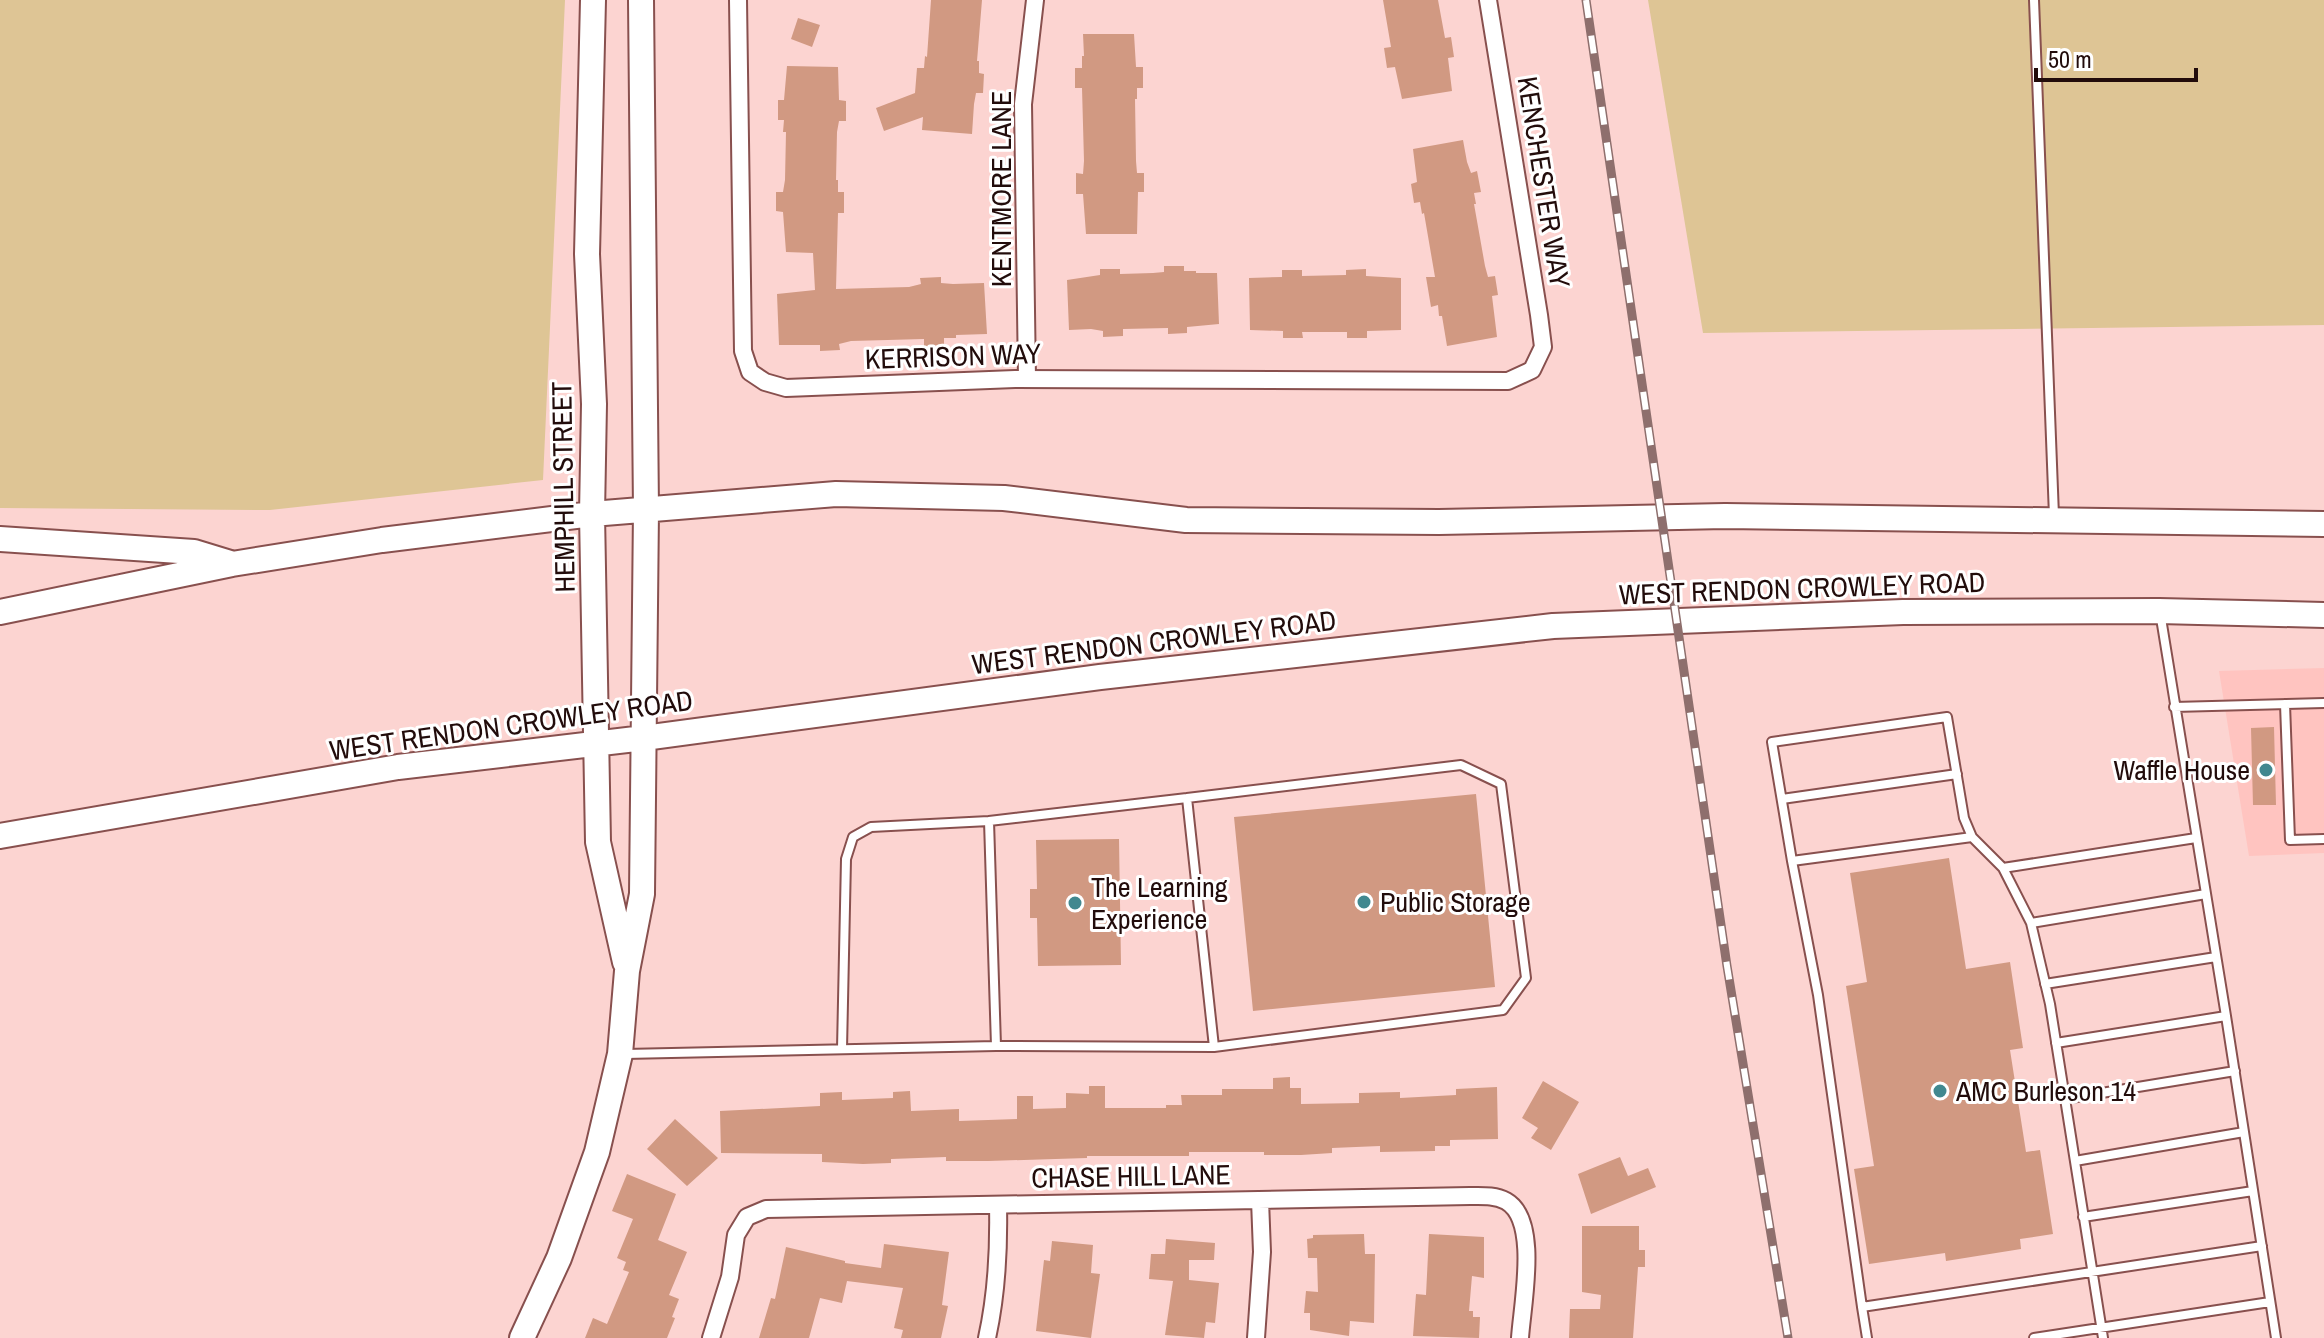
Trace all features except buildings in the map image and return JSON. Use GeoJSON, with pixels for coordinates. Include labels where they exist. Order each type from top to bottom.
{"type":"FeatureCollection","features":[{"type":"Feature","properties":{"kind":"main road","name":"HEMPHILL STREET"},"geometry":{"type":"LineString","coordinates":[[593,0],[587,240],[594,404],[592,514],[598,842],[627,971]]}},
{"type":"Feature","properties":{"kind":"main road","name":"HEMPHILL STREET"},"geometry":{"type":"LineString","coordinates":[[522,1338],[559,1258],[597,1152],[620,1054],[627,971],[642,894],[646,510],[641,0]]}},
{"type":"Feature","properties":{"kind":"main road"},"geometry":{"type":"LineString","coordinates":[[0,612],[232,564],[382,540],[592,514],[836,494],[1004,498],[1186,520],[1439,522],[1725,516],[2324,524]]}},
{"type":"Feature","properties":{"kind":"main road"},"geometry":{"type":"LineString","coordinates":[[0,539],[194,552],[232,564]]}},
{"type":"Feature","properties":{"kind":"main road","name":"WEST RENDON CROWLEY ROAD"},"geometry":{"type":"LineString","coordinates":[[0,836],[398,767],[644,738],[1100,677],[1553,626],[1903,612],[2159,611],[2324,615]]}},
{"type":"Feature","properties":{"kind":"street","name":"KERRISON WAY"},"geometry":{"type":"LineString","coordinates":[[738,0],[743,351],[750,372],[765,382],[786,388],[1027,379],[1508,381],[1532,370]]}},
{"type":"Feature","properties":{"kind":"street","name":"KENTMORE LANE"},"geometry":{"type":"LineString","coordinates":[[1027,379],[1023,104],[1035,0]]}},
{"type":"Feature","properties":{"kind":"street","name":"KENCHESTER WAY"},"geometry":{"type":"LineString","coordinates":[[1488,0],[1543,347],[1532,370]]}},
{"type":"Feature","properties":{"kind":"street","name":"CHASE HILL LANE"},"geometry":{"type":"LineString","coordinates":[[711,1338],[730,1277],[741,1222],[766,1209],[1492,1196],[1515,1207],[1526,1231],[1520,1338]]}},
{"type":"Feature","properties":{"kind":"street"},"geometry":{"type":"LineString","coordinates":[[1256,1338],[1262,1252],[1260,1200]]}},
{"type":"Feature","properties":{"kind":"street"},"geometry":{"type":"LineString","coordinates":[[987,1338],[999,1254],[998,1205]]}},
{"type":"Feature","properties":{"kind":"lane"},"geometry":{"type":"LineString","coordinates":[[2034,0],[2054,521]]}},
{"type":"Feature","properties":{"kind":"lane"},"geometry":{"type":"LineString","coordinates":[[2159,611],[2276,1338]]}},
{"type":"Feature","properties":{"kind":"lane"},"geometry":{"type":"LineString","coordinates":[[2174,707],[2324,703]]}},
{"type":"Feature","properties":{"kind":"lane"},"geometry":{"type":"LineString","coordinates":[[2285,704],[2290,840],[2324,839]]}},
{"type":"Feature","properties":{"kind":"lane"},"geometry":{"type":"LineString","coordinates":[[1867,1338],[1818,995],[1772,742],[1947,717],[1964,818],[1972,837],[2003,868],[2031,923],[2056,1043],[2103,1338]]}},
{"type":"Feature","properties":{"kind":"lane"},"geometry":{"type":"LineString","coordinates":[[620,1054],[996,1046],[1214,1047],[1503,1010],[1526,978],[1501,784],[1461,765],[989,821],[871,827],[853,837],[846,859],[842,1049]]}},
{"type":"Feature","properties":{"kind":"lane"},"geometry":{"type":"LineString","coordinates":[[1782,799],[1957,774]]}},
{"type":"Feature","properties":{"kind":"lane"},"geometry":{"type":"LineString","coordinates":[[1187,798],[1214,1047]]}},
{"type":"Feature","properties":{"kind":"lane"},"geometry":{"type":"LineString","coordinates":[[989,821],[996,1046]]}},
{"type":"Feature","properties":{"kind":"lane"},"geometry":{"type":"LineString","coordinates":[[1792,861],[1972,837]]}},
{"type":"Feature","properties":{"kind":"lane"},"geometry":{"type":"LineString","coordinates":[[2003,868],[2196,838]]}},
{"type":"Feature","properties":{"kind":"lane"},"geometry":{"type":"LineString","coordinates":[[2031,923],[2206,894]]}},
{"type":"Feature","properties":{"kind":"lane"},"geometry":{"type":"LineString","coordinates":[[2045,984],[2216,957]]}},
{"type":"Feature","properties":{"kind":"lane"},"geometry":{"type":"LineString","coordinates":[[2056,1043],[2226,1016]]}},
{"type":"Feature","properties":{"kind":"lane"},"geometry":{"type":"LineString","coordinates":[[2065,1099],[2235,1071]]}},
{"type":"Feature","properties":{"kind":"lane"},"geometry":{"type":"LineString","coordinates":[[2075,1161],[2244,1132]]}},
{"type":"Feature","properties":{"kind":"lane"},"geometry":{"type":"LineString","coordinates":[[2083,1217],[2253,1191]]}},
{"type":"Feature","properties":{"kind":"lane"},"geometry":{"type":"LineString","coordinates":[[1862,1307],[2262,1246]]}},
{"type":"Feature","properties":{"kind":"lane"},"geometry":{"type":"LineString","coordinates":[[2034,1338],[2270,1302]]}},
{"type":"Feature","properties":{"kind":"shaded area"},"geometry":{"type":"Polygon","coordinates":[[[0,0],[565,0],[543,480],[270,510],[0,508],[0,0]]]}},
{"type":"Feature","properties":{"kind":"shaded area"},"geometry":{"type":"Polygon","coordinates":[[[1648,0],[2324,0],[2324,325],[1703,333],[1648,0]]]}},
{"type":"Feature","properties":{"kind":"shaded area"},"geometry":{"type":"Polygon","coordinates":[[[2324,668],[2324,853],[2249,856],[2219,671],[2324,668]]]}},
{"type":"Feature","properties":{"kind":"railway"},"geometry":{"type":"LineString","coordinates":[[1586,0],[1727,966],[1788,1338]]}},
{"type":"Feature","properties":{"kind":"place","name":"Waffle House"},"geometry":{"type":"Point","coordinates":[2266,770]}},
{"type":"Feature","properties":{"kind":"place","name":"Public Storage"},"geometry":{"type":"Point","coordinates":[1364,902]}},
{"type":"Feature","properties":{"kind":"place","name":"The Learning Experience"},"geometry":{"type":"Point","coordinates":[1075,903]}},
{"type":"Feature","properties":{"kind":"place","name":"AMC Burleson 14"},"geometry":{"type":"Point","coordinates":[1940,1091]}}]}
